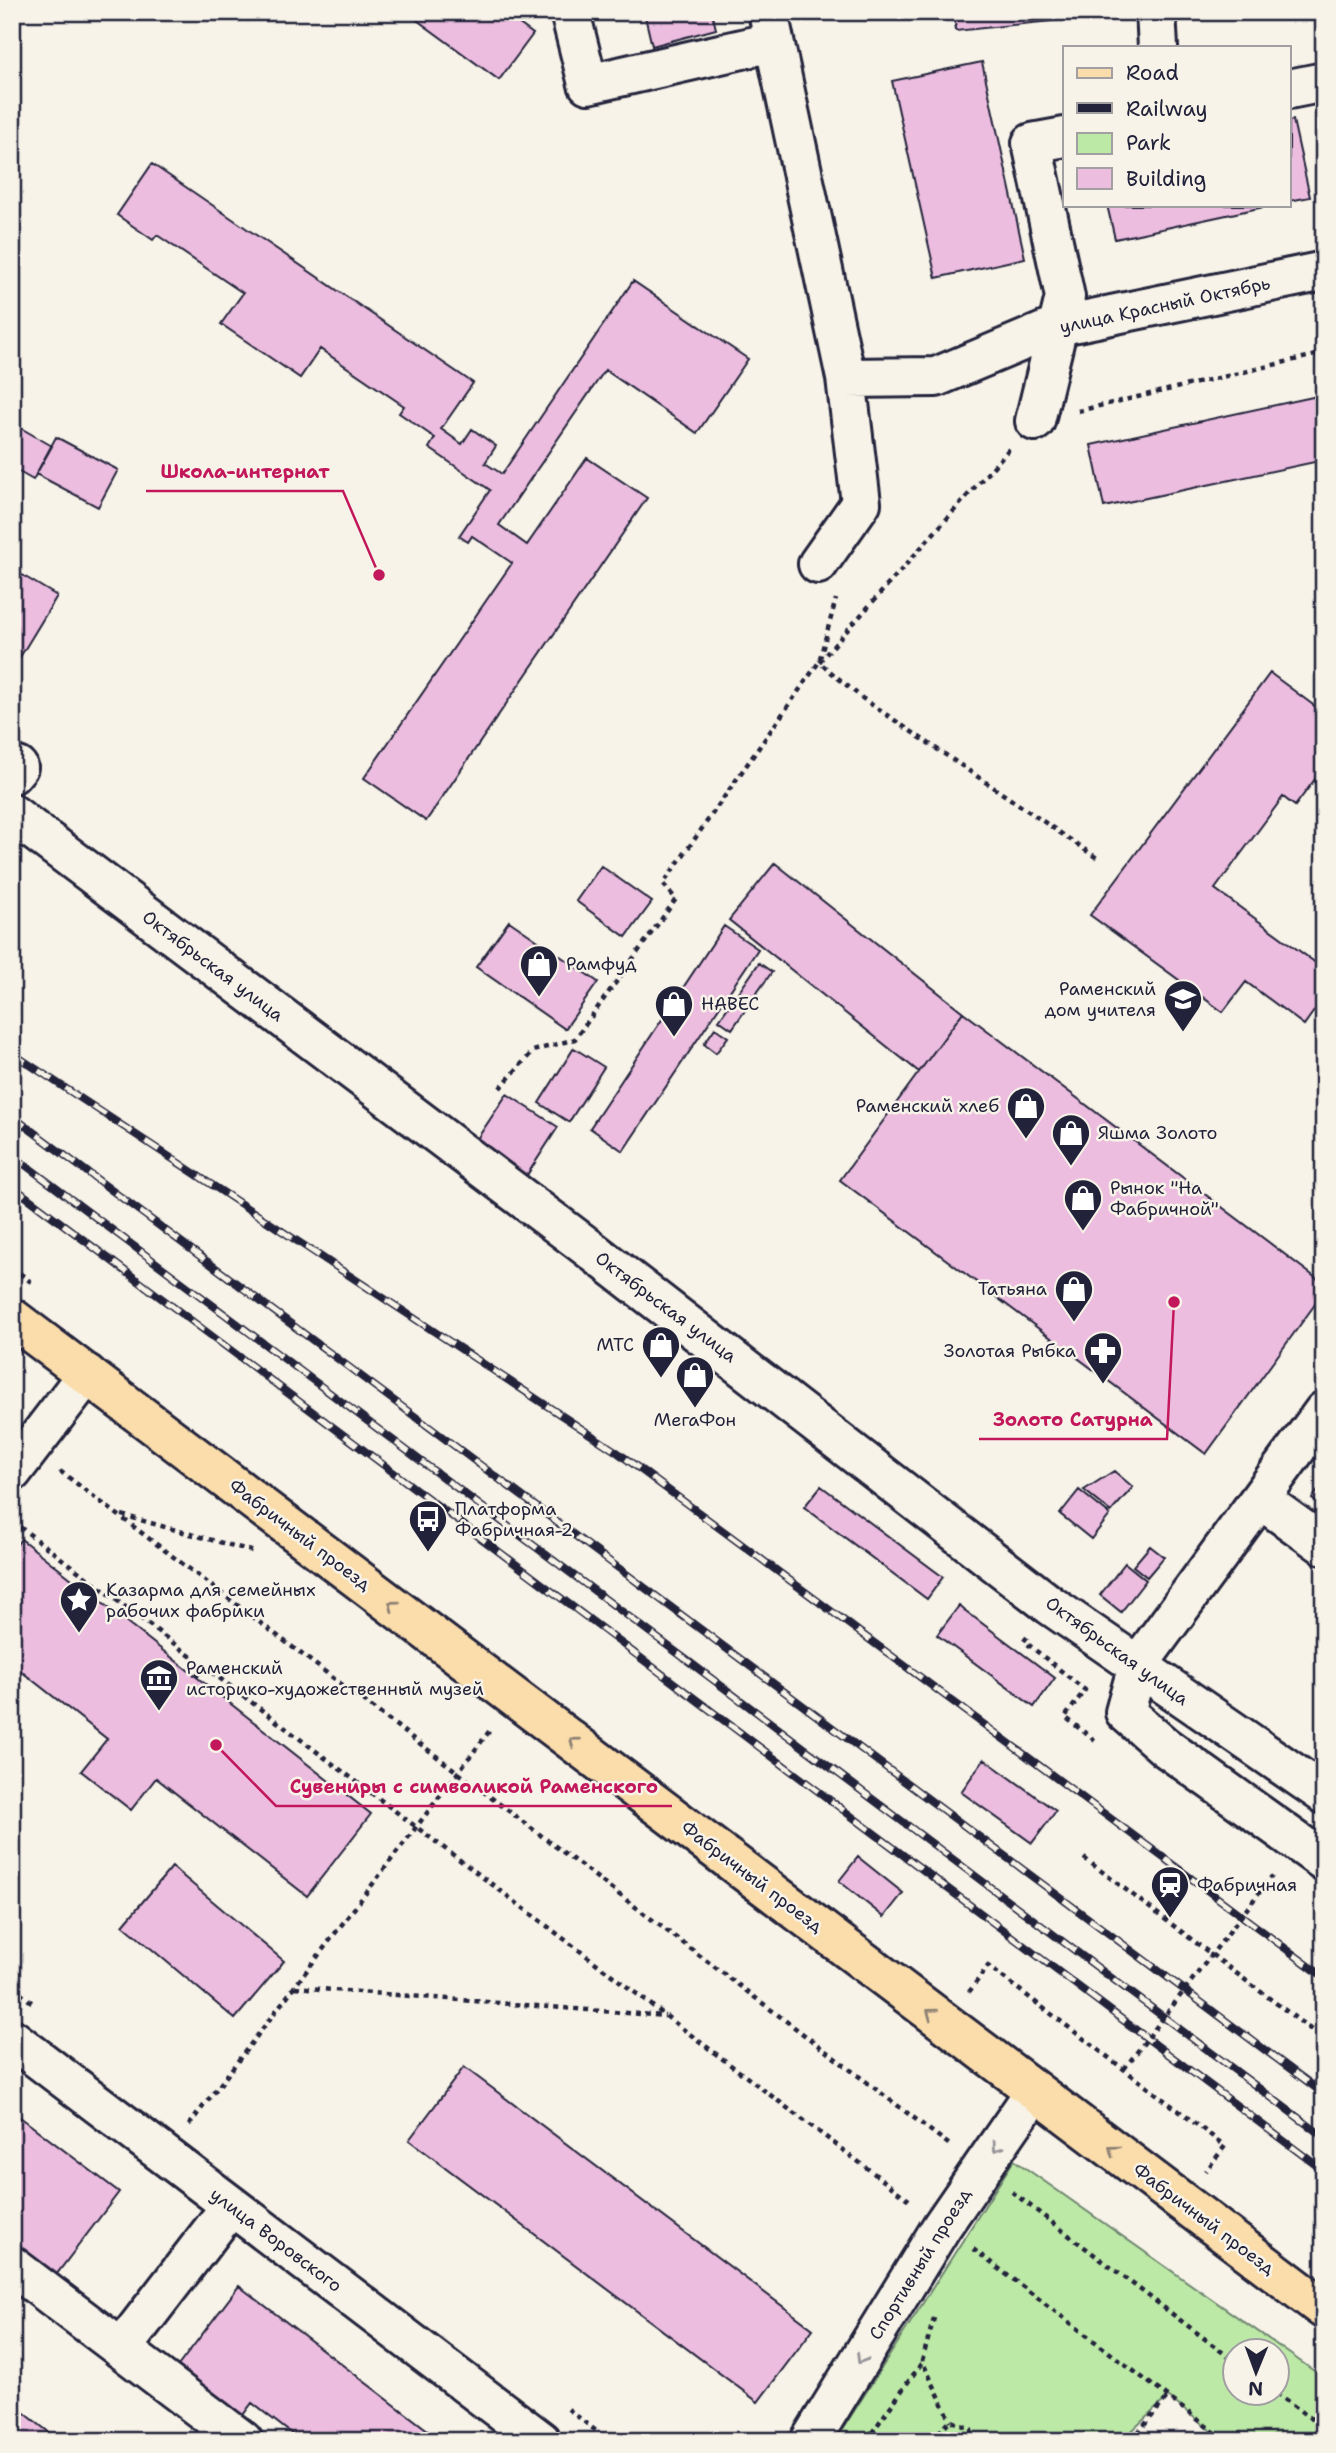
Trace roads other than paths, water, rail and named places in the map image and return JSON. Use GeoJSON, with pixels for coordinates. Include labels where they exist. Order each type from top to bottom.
{"type":"FeatureCollection","features":[{"type":"Feature","properties":{"kind":"main road","name":"Фабричный проезд"},"geometry":{"type":"LineString","coordinates":[[12,1318],[1324,2309]]}},
{"type":"Feature","properties":{"kind":"street"},"geometry":{"type":"LineString","coordinates":[[570,12],[588,85],[770,27],[846,378],[861,503],[827,580]]}},
{"type":"Feature","properties":{"kind":"street"},"geometry":{"type":"LineString","coordinates":[[1156,12],[1158,46]]}},
{"type":"Feature","properties":{"kind":"street"},"geometry":{"type":"LineString","coordinates":[[1290,89],[1324,82]]}},
{"type":"Feature","properties":{"kind":"street"},"geometry":{"type":"LineString","coordinates":[[1035,421],[1065,297],[1032,143],[1063,137]]}},
{"type":"Feature","properties":{"kind":"street","name":"улица Красный Октябрь"},"geometry":{"type":"LineString","coordinates":[[846,378],[936,377],[1058,327],[1324,271]]}},
{"type":"Feature","properties":{"kind":"street","name":"Октябрьская улица"},"geometry":{"type":"LineString","coordinates":[[12,814],[582,1242],[1051,1605],[1178,1696],[1324,1794]]}},
{"type":"Feature","properties":{"kind":"street"},"geometry":{"type":"LineString","coordinates":[[17,1466],[87,1374]]}},
{"type":"Feature","properties":{"kind":"street"},"geometry":{"type":"LineString","coordinates":[[1324,1411],[1138,1665],[1125,1712],[1176,1755],[1324,1861]]}},
{"type":"Feature","properties":{"kind":"street"},"geometry":{"type":"LineString","coordinates":[[1260,1499],[1324,1545]]}},
{"type":"Feature","properties":{"kind":"street","name":"улица Воровского"},"geometry":{"type":"LineString","coordinates":[[12,2039],[541,2441]]}},
{"type":"Feature","properties":{"kind":"street","name":"Спортивный проезд"},"geometry":{"type":"LineString","coordinates":[[810,2441],[942,2226],[1035,2091]]}},
{"type":"Feature","properties":{"kind":"street"},"geometry":{"type":"LineString","coordinates":[[121,2349],[231,2206]]}},
{"type":"Feature","properties":{"kind":"street"},"geometry":{"type":"LineString","coordinates":[[12,2266],[243,2441]]}},
{"type":"Feature","properties":{"kind":"railway"},"geometry":{"type":"LineString","coordinates":[[12,1053],[617,1452],[1324,1977]]}},
{"type":"Feature","properties":{"kind":"railway"},"geometry":{"type":"LineString","coordinates":[[12,1116],[1324,2094]]}},
{"type":"Feature","properties":{"kind":"railway"},"geometry":{"type":"LineString","coordinates":[[12,1155],[1324,2137]]}},
{"type":"Feature","properties":{"kind":"railway"},"geometry":{"type":"LineString","coordinates":[[12,1186],[1324,2171]]}},
{"type":"Feature","properties":{"kind":"place","name":"Школа-интернат"},"geometry":{"type":"Point","coordinates":[379,575]}},
{"type":"Feature","properties":{"kind":"place","name":"Рамфуд"},"geometry":{"type":"Point","coordinates":[539,998]}},
{"type":"Feature","properties":{"kind":"place","name":"Раменский дом учителя"},"geometry":{"type":"Point","coordinates":[1183,1033]}},
{"type":"Feature","properties":{"kind":"place","name":"НАВЕС"},"geometry":{"type":"Point","coordinates":[674,1038]}},
{"type":"Feature","properties":{"kind":"place","name":"Раменский хлеб"},"geometry":{"type":"Point","coordinates":[1026,1140]}},
{"type":"Feature","properties":{"kind":"place","name":"Яшма Золото"},"geometry":{"type":"Point","coordinates":[1071,1167]}},
{"type":"Feature","properties":{"kind":"place","name":"Рынок \"На Фабричной\""},"geometry":{"type":"Point","coordinates":[1083,1232]}},
{"type":"Feature","properties":{"kind":"place","name":"Золото Сатурна"},"geometry":{"type":"Point","coordinates":[1174,1302]}},
{"type":"Feature","properties":{"kind":"place","name":"Татьяна"},"geometry":{"type":"Point","coordinates":[1074,1323]}},
{"type":"Feature","properties":{"kind":"place","name":"МТС"},"geometry":{"type":"Point","coordinates":[661,1379]}},
{"type":"Feature","properties":{"kind":"place","name":"Золотая Рыбка"},"geometry":{"type":"Point","coordinates":[1103,1385]}},
{"type":"Feature","properties":{"kind":"place","name":"МегаФон"},"geometry":{"type":"Point","coordinates":[695,1409]}},
{"type":"Feature","properties":{"kind":"place","name":"Платформа Фабричная-2"},"geometry":{"type":"Point","coordinates":[428,1553]}},
{"type":"Feature","properties":{"kind":"place","name":"Казарма для семейных рабочих фабрики"},"geometry":{"type":"Point","coordinates":[79,1634]}},
{"type":"Feature","properties":{"kind":"place","name":"Раменский историко-художественный музей"},"geometry":{"type":"Point","coordinates":[159,1712]}},
{"type":"Feature","properties":{"kind":"place","name":"Сувениры с символикой Раменского"},"geometry":{"type":"Point","coordinates":[216,1745]}},
{"type":"Feature","properties":{"kind":"place","name":"Фабричная"},"geometry":{"type":"Point","coordinates":[1170,1919]}}]}
